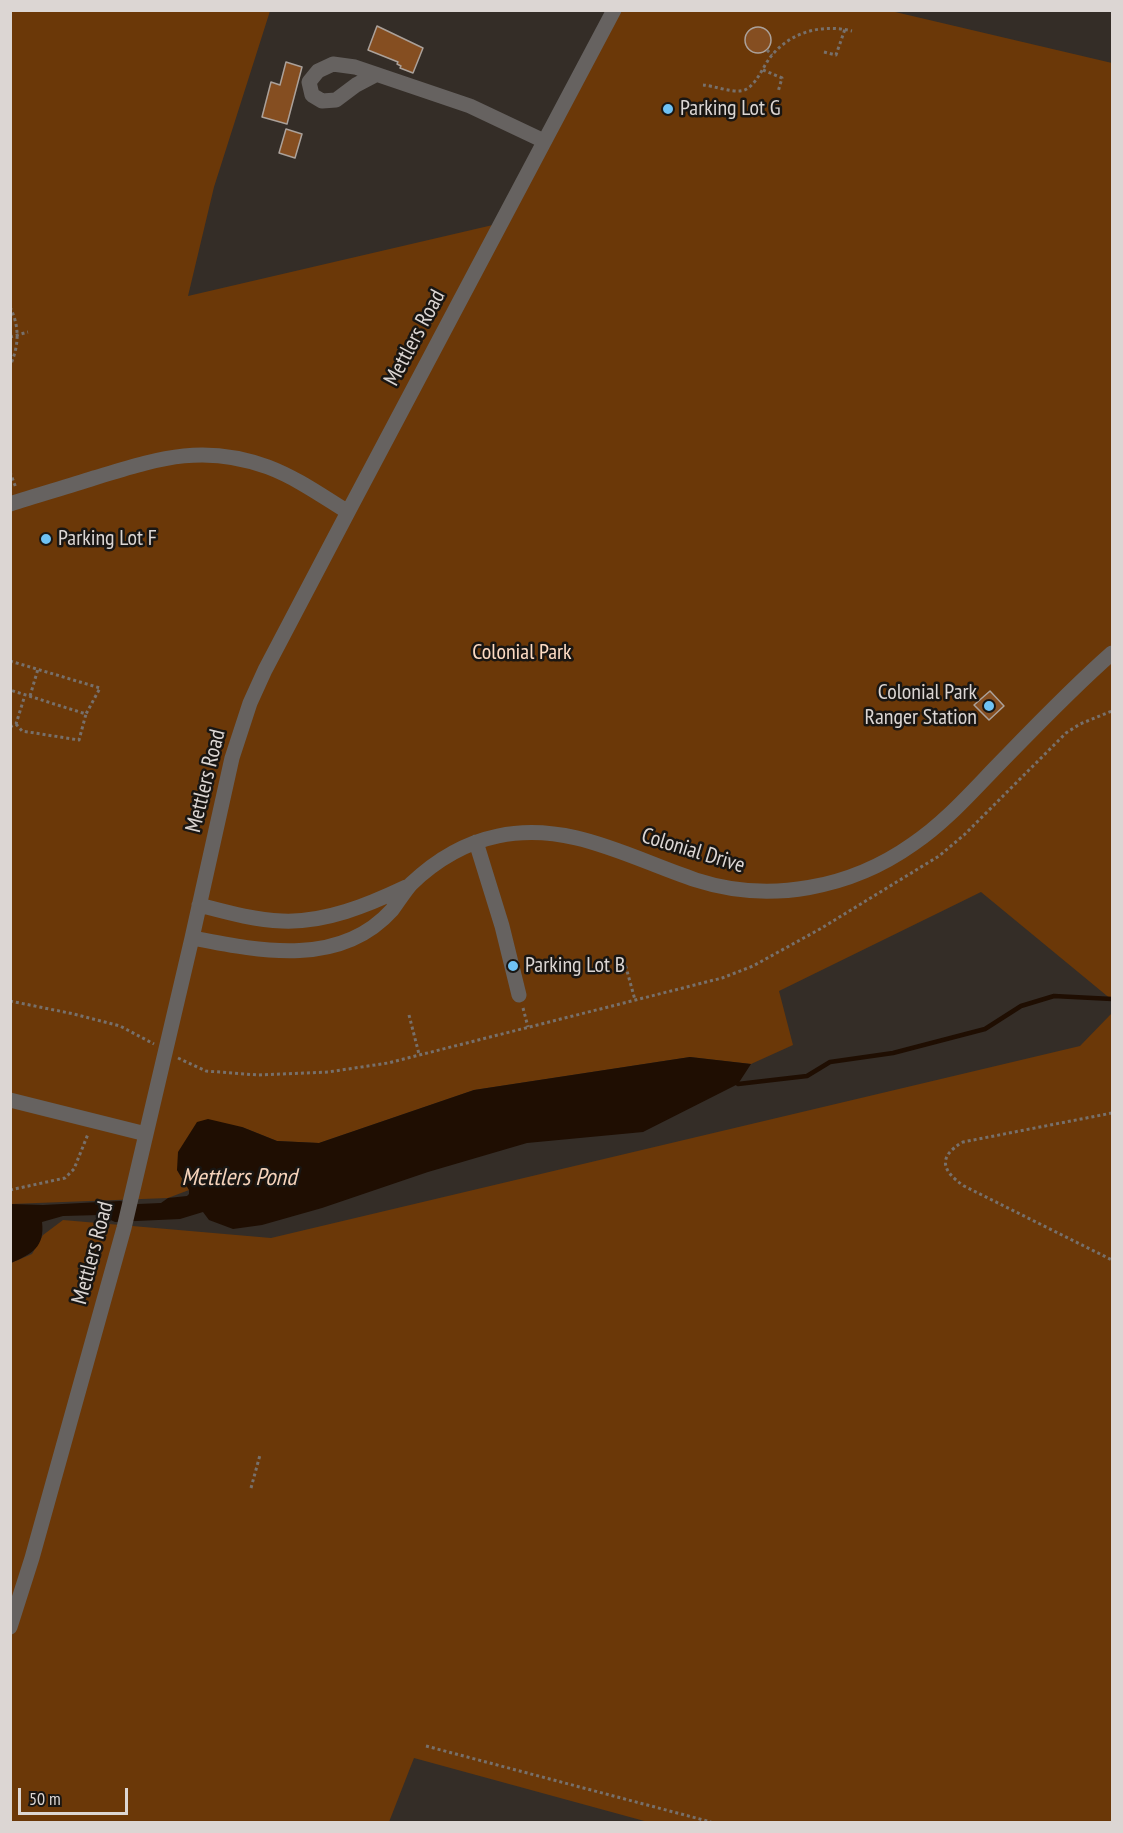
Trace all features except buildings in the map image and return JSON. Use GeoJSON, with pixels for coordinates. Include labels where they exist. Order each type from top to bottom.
{"type":"FeatureCollection","features":[{"type":"Feature","properties":{"kind":"street","name":"Mettlers Road"},"geometry":{"type":"LineString","coordinates":[[10,1627],[36,1546],[124,1228],[232,758],[250,703],[265,670],[614,10]]}},
{"type":"Feature","properties":{"kind":"street"},"geometry":{"type":"LineString","coordinates":[[375,75],[470,106],[544,141]]}},
{"type":"Feature","properties":{"kind":"street"},"geometry":{"type":"LineString","coordinates":[[10,504],[150,461],[192,454],[219,456],[267,467],[293,478],[348,512]]}},
{"type":"Feature","properties":{"kind":"street","name":"Colonial Drive"},"geometry":{"type":"LineString","coordinates":[[192,938],[269,951],[313,950],[336,945],[356,938],[374,926],[391,910],[409,886],[445,857],[476,842],[521,832],[546,832],[572,836],[676,873],[731,889],[795,890],[841,880],[898,854],[935,827],[1060,701],[1113,653]]}},
{"type":"Feature","properties":{"kind":"street"},"geometry":{"type":"LineString","coordinates":[[476,842],[502,926],[519,995]]}},
{"type":"Feature","properties":{"kind":"street","name":"Colonial Drive"},"geometry":{"type":"LineString","coordinates":[[199,905],[264,919],[307,920],[351,910],[409,886]]}},
{"type":"Feature","properties":{"kind":"street"},"geometry":{"type":"LineString","coordinates":[[10,1100],[146,1134]]}},
{"type":"Feature","properties":{"kind":"path"},"geometry":{"type":"LineString","coordinates":[[704,85],[741,91],[750,87],[772,55],[791,38],[818,28],[839,28],[852,32]]}},
{"type":"Feature","properties":{"kind":"path"},"geometry":{"type":"LineString","coordinates":[[825,52],[836,55],[844,30]]}},
{"type":"Feature","properties":{"kind":"path"},"geometry":{"type":"LineString","coordinates":[[767,50],[772,55]]}},
{"type":"Feature","properties":{"kind":"path"},"geometry":{"type":"LineString","coordinates":[[763,70],[782,78],[778,92]]}},
{"type":"Feature","properties":{"kind":"path"},"geometry":{"type":"LineString","coordinates":[[10,307],[16,321],[18,335],[15,355],[10,366]]}},
{"type":"Feature","properties":{"kind":"path"},"geometry":{"type":"LineString","coordinates":[[10,337],[28,332]]}},
{"type":"Feature","properties":{"kind":"path"},"geometry":{"type":"LineString","coordinates":[[10,359],[15,355]]}},
{"type":"Feature","properties":{"kind":"path"},"geometry":{"type":"LineString","coordinates":[[10,661],[100,688],[86,714],[79,741],[22,731],[16,724]]}},
{"type":"Feature","properties":{"kind":"path"},"geometry":{"type":"LineString","coordinates":[[10,727],[16,724],[38,669]]}},
{"type":"Feature","properties":{"kind":"path"},"geometry":{"type":"LineString","coordinates":[[10,690],[86,714]]}},
{"type":"Feature","properties":{"kind":"path"},"geometry":{"type":"LineString","coordinates":[[173,1055],[206,1071],[258,1075],[352,1070],[722,978],[777,954],[939,856],[964,835],[1066,733],[1080,724],[1113,711]]}},
{"type":"Feature","properties":{"kind":"path"},"geometry":{"type":"LineString","coordinates":[[624,960],[635,1000]]}},
{"type":"Feature","properties":{"kind":"path"},"geometry":{"type":"LineString","coordinates":[[519,995],[528,1027]]}},
{"type":"Feature","properties":{"kind":"path"},"geometry":{"type":"LineString","coordinates":[[10,1001],[120,1026],[157,1046]]}},
{"type":"Feature","properties":{"kind":"path"},"geometry":{"type":"LineString","coordinates":[[409,1015],[419,1054]]}},
{"type":"Feature","properties":{"kind":"path"},"geometry":{"type":"LineString","coordinates":[[1113,1113],[963,1142],[952,1148],[945,1167],[949,1176],[964,1186],[1113,1260]]}},
{"type":"Feature","properties":{"kind":"path"},"geometry":{"type":"LineString","coordinates":[[10,1190],[65,1178],[74,1169],[93,1121]]}},
{"type":"Feature","properties":{"kind":"path"},"geometry":{"type":"LineString","coordinates":[[251,1488],[260,1455]]}},
{"type":"Feature","properties":{"kind":"path"},"geometry":{"type":"LineString","coordinates":[[426,1746],[711,1822]]}},
{"type":"Feature","properties":{"kind":"green space","name":"Colonial Park"},"geometry":{"type":"Polygon","coordinates":[[[11,11],[270,11],[214,187],[188,296],[510,221],[616,11],[891,11],[1112,63],[1112,1000],[981,892],[779,991],[793,1045],[751,1064],[690,1057],[474,1090],[319,1143],[277,1141],[242,1127],[177,1170],[189,1190],[168,1198],[11,1204],[11,11]]]}},
{"type":"Feature","properties":{"kind":"green space"},"geometry":{"type":"Polygon","coordinates":[[[1112,1013],[1112,1822],[648,1822],[414,1758],[389,1822],[11,1822],[11,1263],[32,1254],[43,1235],[63,1220],[271,1238],[1080,1046],[1112,1013]]]}},
{"type":"Feature","properties":{"kind":"water","name":"Mettlers Pond"},"geometry":{"type":"Polygon","coordinates":[[[690,1057],[751,1064],[738,1084],[643,1132],[527,1143],[262,1225],[233,1229],[209,1220],[203,1212],[180,1219],[115,1222],[100,1215],[63,1216],[42,1222],[41,1238],[36,1248],[11,1263],[10,1204],[43,1205],[120,1201],[138,1204],[161,1203],[168,1198],[187,1196],[189,1190],[177,1170],[178,1152],[197,1122],[208,1119],[242,1127],[277,1141],[319,1143],[474,1090],[690,1057]]]}},
{"type":"Feature","properties":{"kind":"waterway"},"geometry":{"type":"LineString","coordinates":[[738,1084],[807,1076],[830,1062],[893,1053],[985,1029],[1021,1006],[1054,996],[1112,999]]}},
{"type":"Feature","properties":{"kind":"place","name":"Parking Lot G"},"geometry":{"type":"Point","coordinates":[668,109]}},
{"type":"Feature","properties":{"kind":"place","name":"Parking Lot F"},"geometry":{"type":"Point","coordinates":[46,539]}},
{"type":"Feature","properties":{"kind":"place","name":"Colonial Park Ranger Station"},"geometry":{"type":"Point","coordinates":[989,706]}},
{"type":"Feature","properties":{"kind":"place","name":"Parking Lot B"},"geometry":{"type":"Point","coordinates":[513,966]}}]}
